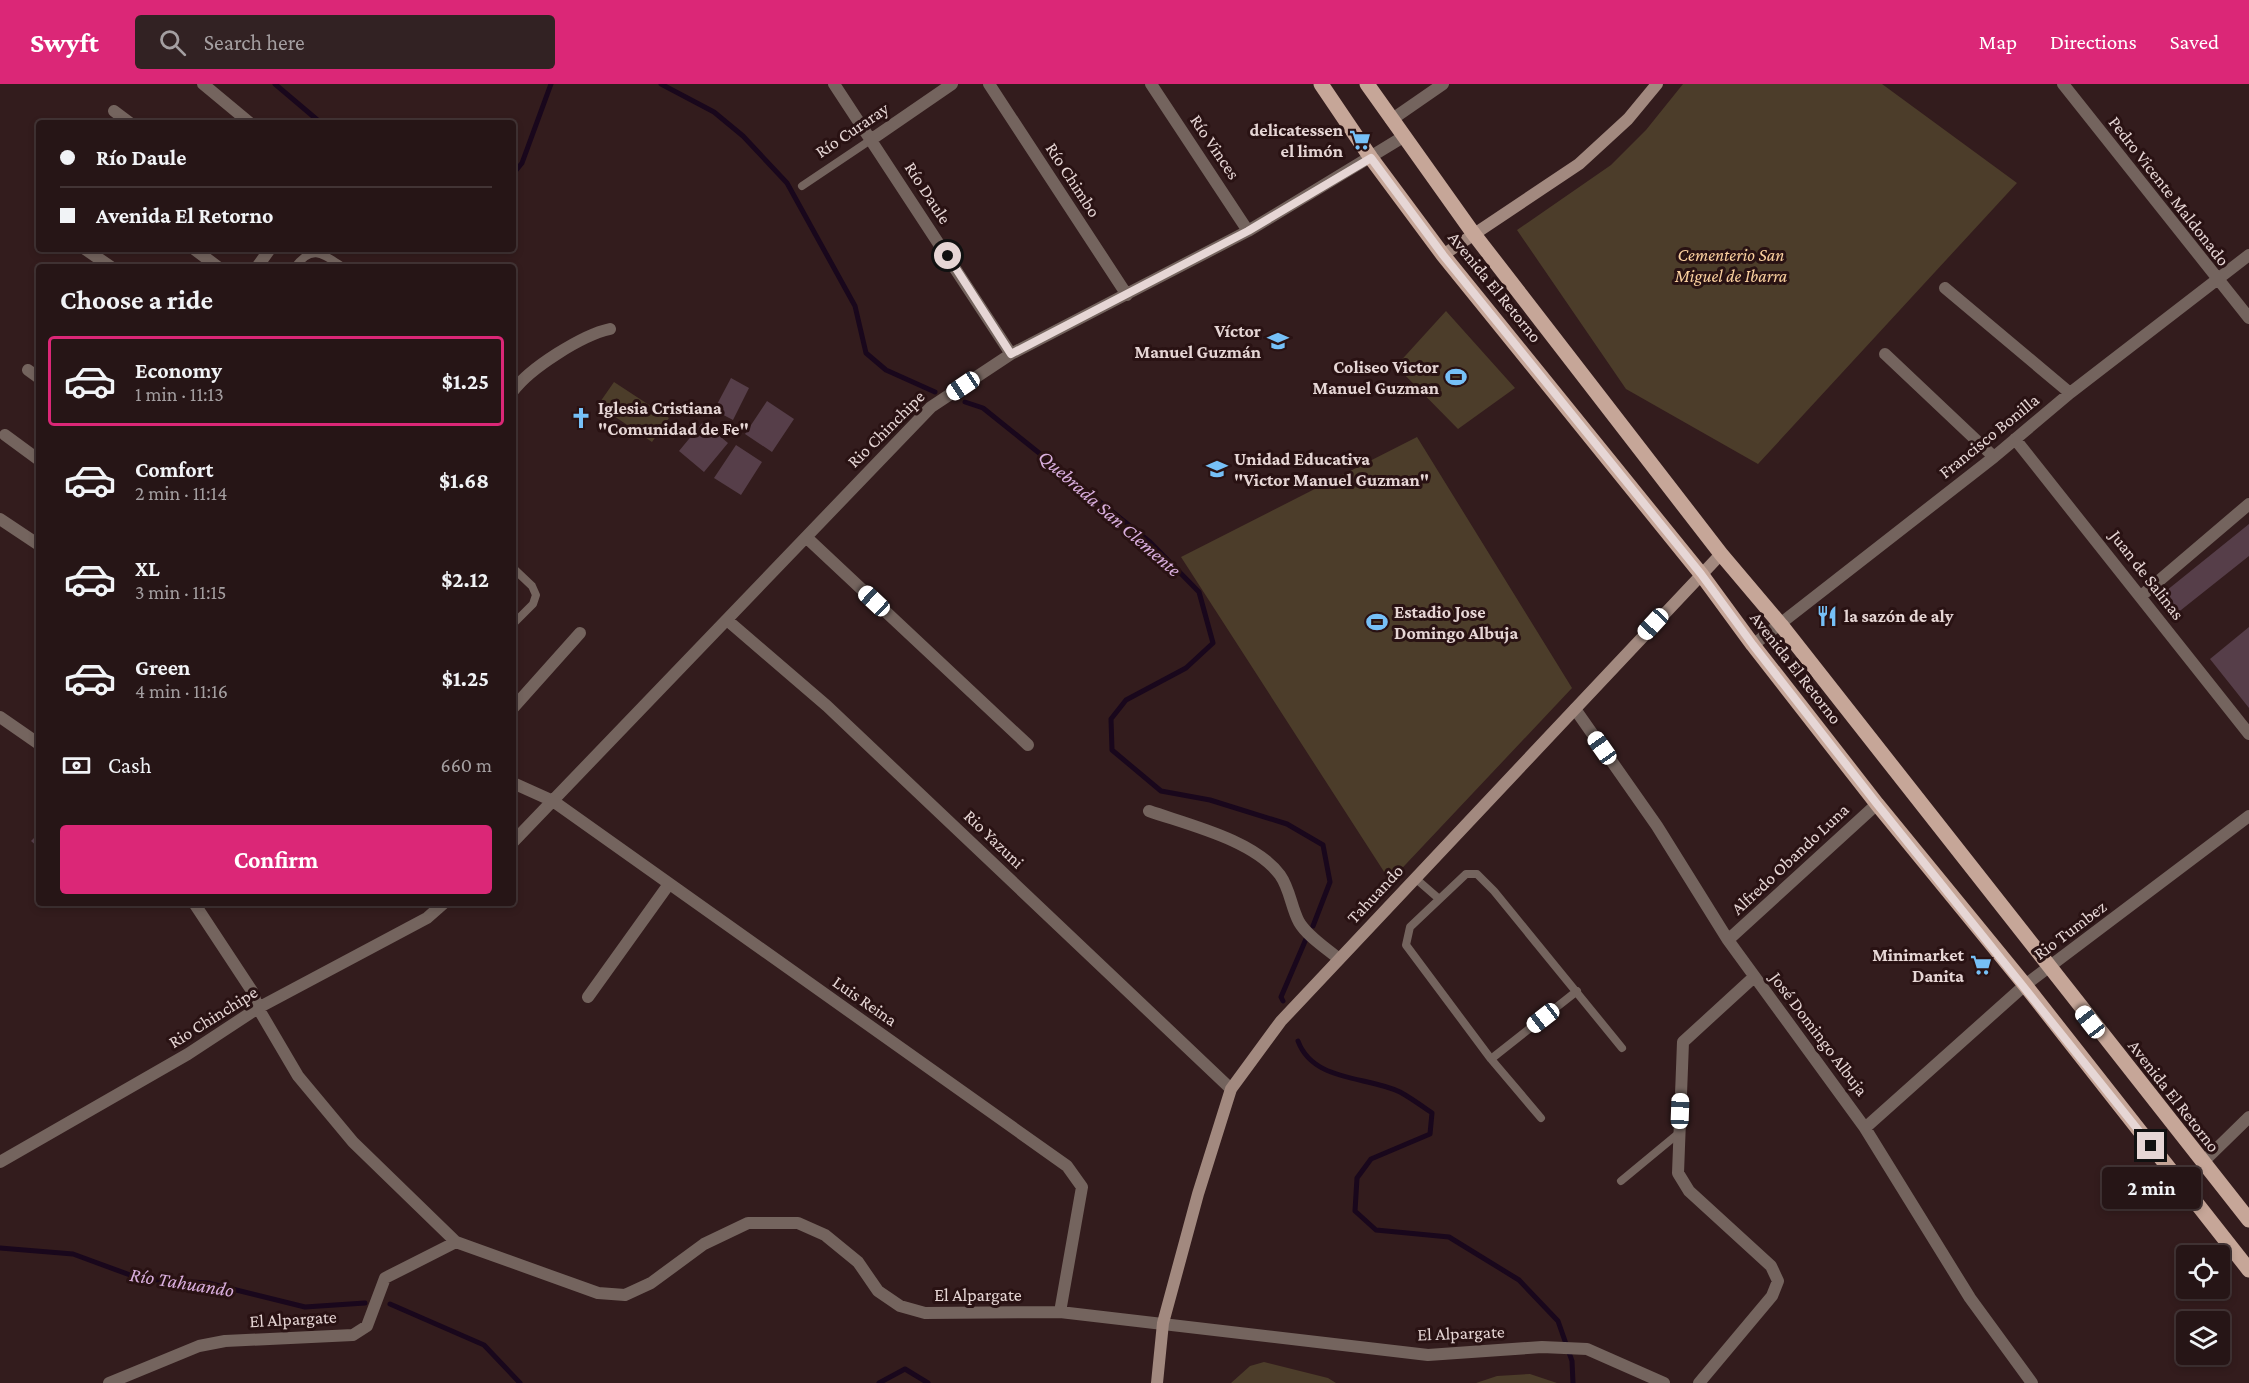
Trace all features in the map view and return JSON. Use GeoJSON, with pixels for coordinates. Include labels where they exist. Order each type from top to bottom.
{"type":"FeatureCollection","features":[{"type":"Feature","properties":{"kind":"main road","name":"Avenida El Retorno"},"geometry":{"type":"LineString","coordinates":[[1321,84],[1371,158],[1443,255],[1701,574],[1753,645],[1877,804],[2025,985],[2249,1270]]}},
{"type":"Feature","properties":{"kind":"main road","name":"Avenida El Retorno"},"geometry":{"type":"LineString","coordinates":[[1366,84],[1473,233],[1721,554],[1781,625],[2049,969],[2249,1220]]}},
{"type":"Feature","properties":{"kind":"street"},"geometry":{"type":"LineString","coordinates":[[203,84],[246,120]]}},
{"type":"Feature","properties":{"kind":"street","name":"Río Daule"},"geometry":{"type":"LineString","coordinates":[[834,84],[1011,354]]}},
{"type":"Feature","properties":{"kind":"street","name":"Río Curaray"},"geometry":{"type":"LineString","coordinates":[[872,139],[952,84]]}},
{"type":"Feature","properties":{"kind":"street","name":"Río Chimbo"},"geometry":{"type":"LineString","coordinates":[[989,84],[1126,295]]}},
{"type":"Feature","properties":{"kind":"street","name":"Río Vinces"},"geometry":{"type":"LineString","coordinates":[[1151,84],[1248,231]]}},
{"type":"Feature","properties":{"kind":"street"},"geometry":{"type":"LineString","coordinates":[[1391,120],[1443,84]]}},
{"type":"Feature","properties":{"kind":"street"},"geometry":{"type":"LineString","coordinates":[[1443,255],[1579,164],[1605,143],[1657,84]]}},
{"type":"Feature","properties":{"kind":"street","name":"Pedro Vicente Maldonado"},"geometry":{"type":"LineString","coordinates":[[2063,84],[2249,318]]}},
{"type":"Feature","properties":{"kind":"street"},"geometry":{"type":"LineString","coordinates":[[114,111],[126,120]]}},
{"type":"Feature","properties":{"kind":"street","name":"Rio Chinchipe"},"geometry":{"type":"LineString","coordinates":[[516,839],[931,407],[1011,354],[1248,231],[1403,137]]}},
{"type":"Feature","properties":{"kind":"street"},"geometry":{"type":"LineString","coordinates":[[89,252],[107,264]]}},
{"type":"Feature","properties":{"kind":"street"},"geometry":{"type":"LineString","coordinates":[[198,252],[214,264]]}},
{"type":"Feature","properties":{"kind":"street","name":"Francisco Bonilla"},"geometry":{"type":"LineString","coordinates":[[1753,645],[1994,457],[2070,393],[2249,255]]}},
{"type":"Feature","properties":{"kind":"street"},"geometry":{"type":"LineString","coordinates":[[1945,288],[2070,393]]}},
{"type":"Feature","properties":{"kind":"street"},"geometry":{"type":"LineString","coordinates":[[516,384],[586,338],[610,329]]}},
{"type":"Feature","properties":{"kind":"street"},"geometry":{"type":"LineString","coordinates":[[1885,354],[1994,457]]}},
{"type":"Feature","properties":{"kind":"street"},"geometry":{"type":"LineString","coordinates":[[28,370],[36,376]]}},
{"type":"Feature","properties":{"kind":"street"},"geometry":{"type":"LineString","coordinates":[[5,435],[36,458]]}},
{"type":"Feature","properties":{"kind":"street","name":"Juan de Salinas"},"geometry":{"type":"LineString","coordinates":[[2015,439],[2249,734]]}},
{"type":"Feature","properties":{"kind":"street"},"geometry":{"type":"LineString","coordinates":[[2140,596],[2249,504]]}},
{"type":"Feature","properties":{"kind":"street"},"geometry":{"type":"LineString","coordinates":[[0,519],[36,543]]}},
{"type":"Feature","properties":{"kind":"street"},"geometry":{"type":"LineString","coordinates":[[806,537],[1028,745]]}},
{"type":"Feature","properties":{"kind":"street","name":"Tahuando"},"geometry":{"type":"LineString","coordinates":[[1157,1383],[1163,1323],[1198,1194],[1231,1089],[1281,1021],[1721,554]]}},
{"type":"Feature","properties":{"kind":"street","name":"Rio Yazuni"},"geometry":{"type":"LineString","coordinates":[[727,620],[827,706],[1231,1089]]}},
{"type":"Feature","properties":{"kind":"street"},"geometry":{"type":"LineString","coordinates":[[516,705],[580,633]]}},
{"type":"Feature","properties":{"kind":"street","name":"José Domingo Albuja"},"geometry":{"type":"LineString","coordinates":[[1575,709],[1657,826],[1728,940],[1865,1128],[1970,1298],[2032,1383]]}},
{"type":"Feature","properties":{"kind":"street"},"geometry":{"type":"LineString","coordinates":[[0,717],[36,742]]}},
{"type":"Feature","properties":{"kind":"street","name":"Luis Reina"},"geometry":{"type":"LineString","coordinates":[[516,784],[553,801],[1067,1166],[1082,1187],[1060,1312]]}},
{"type":"Feature","properties":{"kind":"street","name":"Alfredo Obando Luna"},"geometry":{"type":"LineString","coordinates":[[1728,940],[1877,804]]}},
{"type":"Feature","properties":{"kind":"street"},"geometry":{"type":"LineString","coordinates":[[1149,811],[1222,836],[1268,861],[1284,883],[1303,928],[1339,959]]}},
{"type":"Feature","properties":{"kind":"street","name":"Rio Tumbez"},"geometry":{"type":"LineString","coordinates":[[1865,1128],[2025,985],[2249,816]]}},
{"type":"Feature","properties":{"kind":"street"},"geometry":{"type":"LineString","coordinates":[[588,997],[669,884]]}},
{"type":"Feature","properties":{"kind":"street"},"geometry":{"type":"LineString","coordinates":[[196,906],[252,991],[258,1008],[298,1076],[353,1142],[456,1242]]}},
{"type":"Feature","properties":{"kind":"street","name":"Rio Chinchipe"},"geometry":{"type":"LineString","coordinates":[[0,1162],[188,1054],[258,1008],[428,918],[441,906]]}},
{"type":"Feature","properties":{"kind":"street"},"geometry":{"type":"LineString","coordinates":[[1699,1383],[1772,1296],[1778,1281],[1771,1266],[1682,1183],[1678,1173],[1683,1042],[1754,977]]}},
{"type":"Feature","properties":{"kind":"street"},"geometry":{"type":"LineString","coordinates":[[2202,1163],[2249,1117]]}},
{"type":"Feature","properties":{"kind":"street","name":"El Alpargate"},"geometry":{"type":"LineString","coordinates":[[109,1383],[199,1346],[225,1341],[353,1335],[367,1326],[385,1278],[456,1242],[598,1293],[625,1295],[651,1283],[704,1244],[748,1223],[798,1223],[825,1235],[858,1262],[878,1292],[900,1306],[925,1313],[1060,1312],[1428,1355],[1542,1347],[1587,1349],[1664,1383]]}},
{"type":"Feature","properties":{"kind":"lane","name":"Río Curaray"},"geometry":{"type":"LineString","coordinates":[[802,186],[872,139]]}},
{"type":"Feature","properties":{"kind":"lane"},"geometry":{"type":"LineString","coordinates":[[297,264],[303,256],[313,253],[324,254],[339,264]]}},
{"type":"Feature","properties":{"kind":"lane"},"geometry":{"type":"LineString","coordinates":[[516,571],[532,586],[536,595],[533,604],[516,621]]}},
{"type":"Feature","properties":{"kind":"lane"},"geometry":{"type":"LineString","coordinates":[[1541,1118],[1491,1059],[1406,945],[1410,927],[1466,873],[1477,874],[1577,991],[1622,1048]]}},
{"type":"Feature","properties":{"kind":"lane"},"geometry":{"type":"LineString","coordinates":[[1415,878],[1438,898]]}},
{"type":"Feature","properties":{"kind":"lane"},"geometry":{"type":"LineString","coordinates":[[1491,1059],[1577,991]]}},
{"type":"Feature","properties":{"kind":"lane"},"geometry":{"type":"LineString","coordinates":[[1621,1181],[1679,1133]]}},
{"type":"Feature","properties":{"kind":"green space","name":"Cementerio San Miguel de Ibarra"},"geometry":{"type":"Polygon","coordinates":[[[1683,84],[1882,84],[2017,183],[1758,464],[1626,389],[1517,230],[1611,165],[1646,130],[1683,84]]]}},
{"type":"Feature","properties":{"kind":"green space","name":"Coliseo Victor Manuel Guzman"},"geometry":{"type":"Polygon","coordinates":[[[1446,311],[1515,388],[1458,429],[1396,366],[1446,311]]]}},
{"type":"Feature","properties":{"kind":"green space"},"geometry":{"type":"Polygon","coordinates":[[[614,382],[669,418],[652,442],[598,405],[614,382]]]}},
{"type":"Feature","properties":{"kind":"green space","name":"Estadio Jose Domingo Albuja"},"geometry":{"type":"Polygon","coordinates":[[[1417,437],[1572,688],[1390,881],[1181,557],[1417,437]]]}},
{"type":"Feature","properties":{"kind":"green space"},"geometry":{"type":"Polygon","coordinates":[[[1264,1362],[1328,1378],[1336,1383],[1231,1383],[1250,1366],[1264,1362]]]}},
{"type":"Feature","properties":{"kind":"green space"},"geometry":{"type":"Polygon","coordinates":[[[1530,1374],[1557,1383],[1476,1383],[1497,1376],[1530,1374]]]}},
{"type":"Feature","properties":{"kind":"building"},"geometry":{"type":"Polygon","coordinates":[[[731,378],[749,388],[733,420],[714,410],[731,378]]]}},
{"type":"Feature","properties":{"kind":"building"},"geometry":{"type":"Polygon","coordinates":[[[767,401],[794,419],[772,452],[745,434],[767,401]]]}},
{"type":"Feature","properties":{"kind":"building"},"geometry":{"type":"Polygon","coordinates":[[[703,422],[728,443],[704,472],[679,451],[703,422]]]}},
{"type":"Feature","properties":{"kind":"building"},"geometry":{"type":"Polygon","coordinates":[[[736,445],[762,462],[741,495],[714,478],[736,445]]]}},
{"type":"Feature","properties":{"kind":"building"},"geometry":{"type":"Polygon","coordinates":[[[2249,524],[2249,556],[2176,614],[2161,595],[2249,524]]]}},
{"type":"Feature","properties":{"kind":"building"},"geometry":{"type":"Polygon","coordinates":[[[2249,627],[2249,708],[2210,659],[2249,627]]]}},
{"type":"Feature","properties":{"kind":"building"},"geometry":{"type":"Polygon","coordinates":[[[36,836],[36,845],[31,841],[36,836]]]}},
{"type":"Feature","properties":{"kind":"waterway","name":"Quebrada San Clemente"},"geometry":{"type":"LineString","coordinates":[[275,84],[317,120]]}},
{"type":"Feature","properties":{"kind":"waterway","name":"Quebrada San Clemente"},"geometry":{"type":"LineString","coordinates":[[516,170],[522,163],[551,84]]}},
{"type":"Feature","properties":{"kind":"waterway","name":"Quebrada San Clemente"},"geometry":{"type":"LineString","coordinates":[[661,84],[714,112],[743,136],[787,183],[855,306],[866,353],[886,370],[935,392]]}},
{"type":"Feature","properties":{"kind":"waterway","name":"Quebrada San Clemente"},"geometry":{"type":"LineString","coordinates":[[965,402],[983,408],[1150,542],[1199,592],[1213,643],[1186,668],[1126,700],[1111,719],[1112,750],[1161,791],[1210,800],[1287,824],[1323,845],[1330,882],[1313,926]]}},
{"type":"Feature","properties":{"kind":"waterway","name":"Quebrada San Clemente"},"geometry":{"type":"LineString","coordinates":[[1283,1001],[1281,997],[1306,939]]}},
{"type":"Feature","properties":{"kind":"waterway","name":"Quebrada San Clemente"},"geometry":{"type":"LineString","coordinates":[[1298,1041],[1305,1054],[1328,1071],[1400,1092],[1432,1113],[1430,1134],[1371,1159],[1357,1178],[1355,1211],[1376,1230],[1449,1237],[1519,1280],[1558,1321],[1572,1361],[1573,1383]]}},
{"type":"Feature","properties":{"kind":"waterway","name":"Río Tahuando"},"geometry":{"type":"LineString","coordinates":[[0,1248],[73,1254],[141,1279],[208,1283],[305,1307],[365,1303]]}},
{"type":"Feature","properties":{"kind":"waterway","name":"Río Tahuando"},"geometry":{"type":"LineString","coordinates":[[390,1304],[484,1345],[520,1383]]}},
{"type":"Feature","properties":{"kind":"waterway","name":"Río Tahuando"},"geometry":{"type":"LineString","coordinates":[[879,1383],[905,1369],[928,1383]]}},
{"type":"Feature","properties":{"kind":"place","name":"delicatessen el limón"},"geometry":{"type":"Point","coordinates":[1360,140]}},
{"type":"Feature","properties":{"kind":"place","name":"Víctor Manuel Guzmán"},"geometry":{"type":"Point","coordinates":[1278,341]}},
{"type":"Feature","properties":{"kind":"place","name":"Coliseo Victor Manuel Guzman"},"geometry":{"type":"Point","coordinates":[1456,377]}},
{"type":"Feature","properties":{"kind":"place","name":"Iglesia Cristiana \"Comunidad de Fe\""},"geometry":{"type":"Point","coordinates":[581,418]}},
{"type":"Feature","properties":{"kind":"place","name":"Unidad Educativa \"Victor Manuel Guzman\""},"geometry":{"type":"Point","coordinates":[1217,469]}},
{"type":"Feature","properties":{"kind":"place","name":"la sazón de aly"},"geometry":{"type":"Point","coordinates":[1827,616]}},
{"type":"Feature","properties":{"kind":"place","name":"Estadio Jose Domingo Albuja"},"geometry":{"type":"Point","coordinates":[1377,622]}},
{"type":"Feature","properties":{"kind":"place","name":"Minimarket Danita"},"geometry":{"type":"Point","coordinates":[1981,965]}},
{"type":"Feature","properties":{"kind":"route"},"geometry":{"type":"LineString","coordinates":[[948,256],[1011,354],[1248,231],[1371,158],[1443,255],[1701,574],[1753,645],[1877,804],[2025,985],[2151,1146]]}}]}
